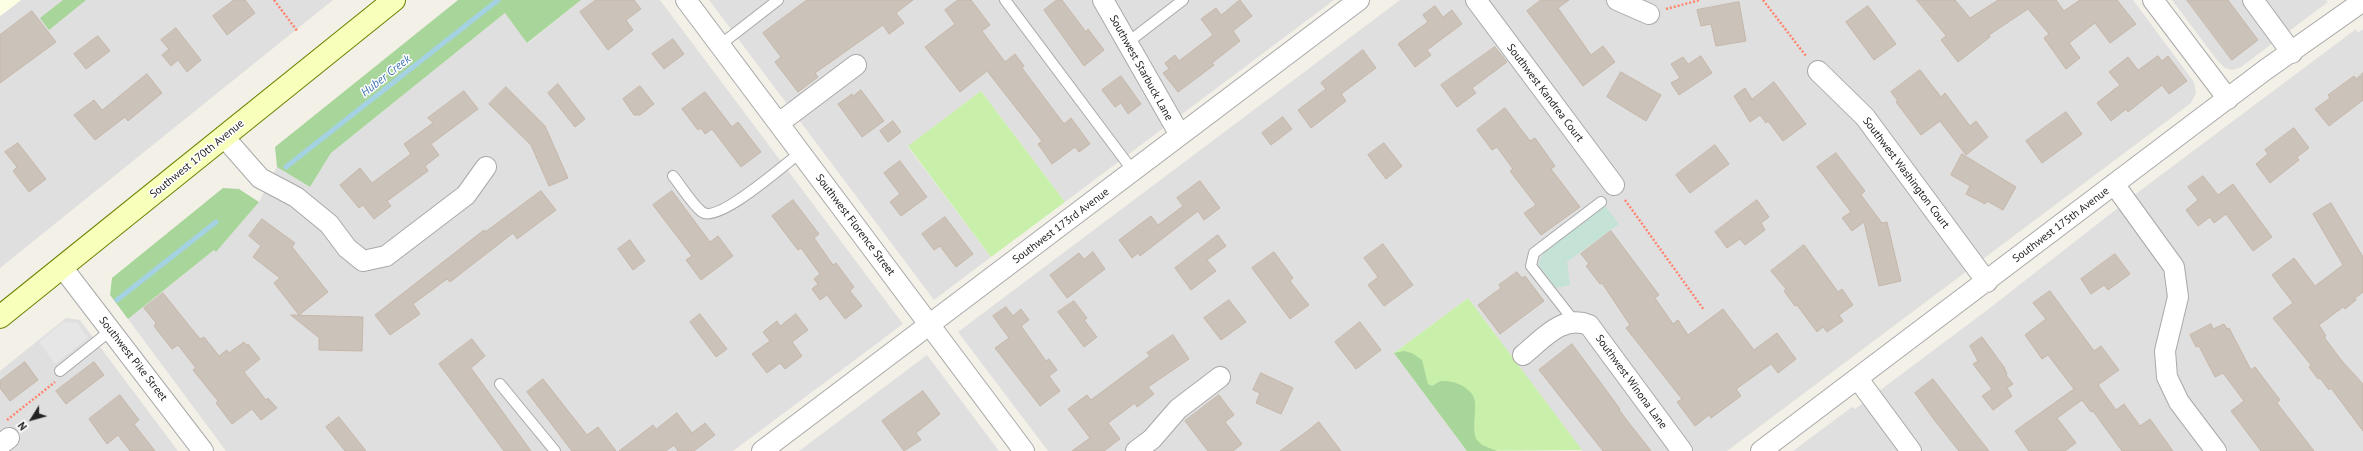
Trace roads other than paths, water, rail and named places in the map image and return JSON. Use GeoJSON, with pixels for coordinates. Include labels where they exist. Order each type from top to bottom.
{"type":"FeatureCollection","features":[{"type":"Feature","properties":{"kind":"main road","name":"Southwest 170th Avenue"},"geometry":{"type":"LineString","coordinates":[[0,317],[394,0]]}},
{"type":"Feature","properties":{"kind":"street","name":"Southwest Florence Street"},"geometry":{"type":"LineString","coordinates":[[686,0],[1024,451]]}},
{"type":"Feature","properties":{"kind":"street","name":"Southwest Starbuck Lane"},"geometry":{"type":"LineString","coordinates":[[1103,0],[1180,136]]}},
{"type":"Feature","properties":{"kind":"street","name":"Southwest 173rd Avenue"},"geometry":{"type":"LineString","coordinates":[[762,451],[930,326],[1358,0]]}},
{"type":"Feature","properties":{"kind":"street","name":"Southwest Kandrea Court"},"geometry":{"type":"LineString","coordinates":[[1476,0],[1614,185]]}},
{"type":"Feature","properties":{"kind":"street"},"geometry":{"type":"LineString","coordinates":[[1617,0],[1648,14]]}},
{"type":"Feature","properties":{"kind":"street"},"geometry":{"type":"LineString","coordinates":[[2153,0],[2228,99]]}},
{"type":"Feature","properties":{"kind":"street"},"geometry":{"type":"LineString","coordinates":[[2253,0],[2292,53]]}},
{"type":"Feature","properties":{"kind":"street","name":"Southwest 175th Avenue"},"geometry":{"type":"LineString","coordinates":[[1772,448],[1858,379],[2114,184],[2363,0]]}},
{"type":"Feature","properties":{"kind":"street"},"geometry":{"type":"LineString","coordinates":[[779,123],[856,65]]}},
{"type":"Feature","properties":{"kind":"street","name":"Southwest Washington Court"},"geometry":{"type":"LineString","coordinates":[[1818,71],[1865,117],[1987,282]]}},
{"type":"Feature","properties":{"kind":"street"},"geometry":{"type":"LineString","coordinates":[[224,137],[260,178],[296,197],[329,224],[347,248],[363,261],[386,256],[466,195],[486,167]]}},
{"type":"Feature","properties":{"kind":"street"},"geometry":{"type":"LineString","coordinates":[[2114,184],[2174,267],[2178,297],[2165,351],[2167,377],[2179,402],[2216,451]]}},
{"type":"Feature","properties":{"kind":"street","name":"Southwest Pike Street"},"geometry":{"type":"LineString","coordinates":[[62,268],[203,451]]}},
{"type":"Feature","properties":{"kind":"street"},"geometry":{"type":"LineString","coordinates":[[1523,355],[1562,324],[1574,322]]}},
{"type":"Feature","properties":{"kind":"street","name":"Southwest Winona Lane"},"geometry":{"type":"LineString","coordinates":[[1574,322],[1583,323],[1593,329],[1682,451]]}},
{"type":"Feature","properties":{"kind":"street"},"geometry":{"type":"LineString","coordinates":[[1136,451],[1152,439],[1178,409],[1220,377]]}},
{"type":"Feature","properties":{"kind":"street"},"geometry":{"type":"LineString","coordinates":[[1858,379],[1911,451]]}},
{"type":"Feature","properties":{"kind":"lane"},"geometry":{"type":"LineString","coordinates":[[720,45],[778,0]]}},
{"type":"Feature","properties":{"kind":"lane"},"geometry":{"type":"LineString","coordinates":[[1005,0],[1133,171]]}},
{"type":"Feature","properties":{"kind":"lane"},"geometry":{"type":"LineString","coordinates":[[1126,43],[1183,0]]}},
{"type":"Feature","properties":{"kind":"lane"},"geometry":{"type":"LineString","coordinates":[[673,176],[702,212],[710,214],[727,209],[801,152]]}},
{"type":"Feature","properties":{"kind":"lane"},"geometry":{"type":"LineString","coordinates":[[1574,322],[1531,266],[1534,253],[1601,202]]}},
{"type":"Feature","properties":{"kind":"lane"},"geometry":{"type":"LineString","coordinates":[[60,371],[110,331]]}},
{"type":"Feature","properties":{"kind":"lane"},"geometry":{"type":"LineString","coordinates":[[500,384],[556,451]]}},
{"type":"Feature","properties":{"kind":"waterway","name":"Huber Creek"},"geometry":{"type":"LineString","coordinates":[[286,167],[498,0]]}},
{"type":"Feature","properties":{"kind":"waterway","name":"Huber Creek"},"geometry":{"type":"LineString","coordinates":[[117,300],[216,222]]}}]}
